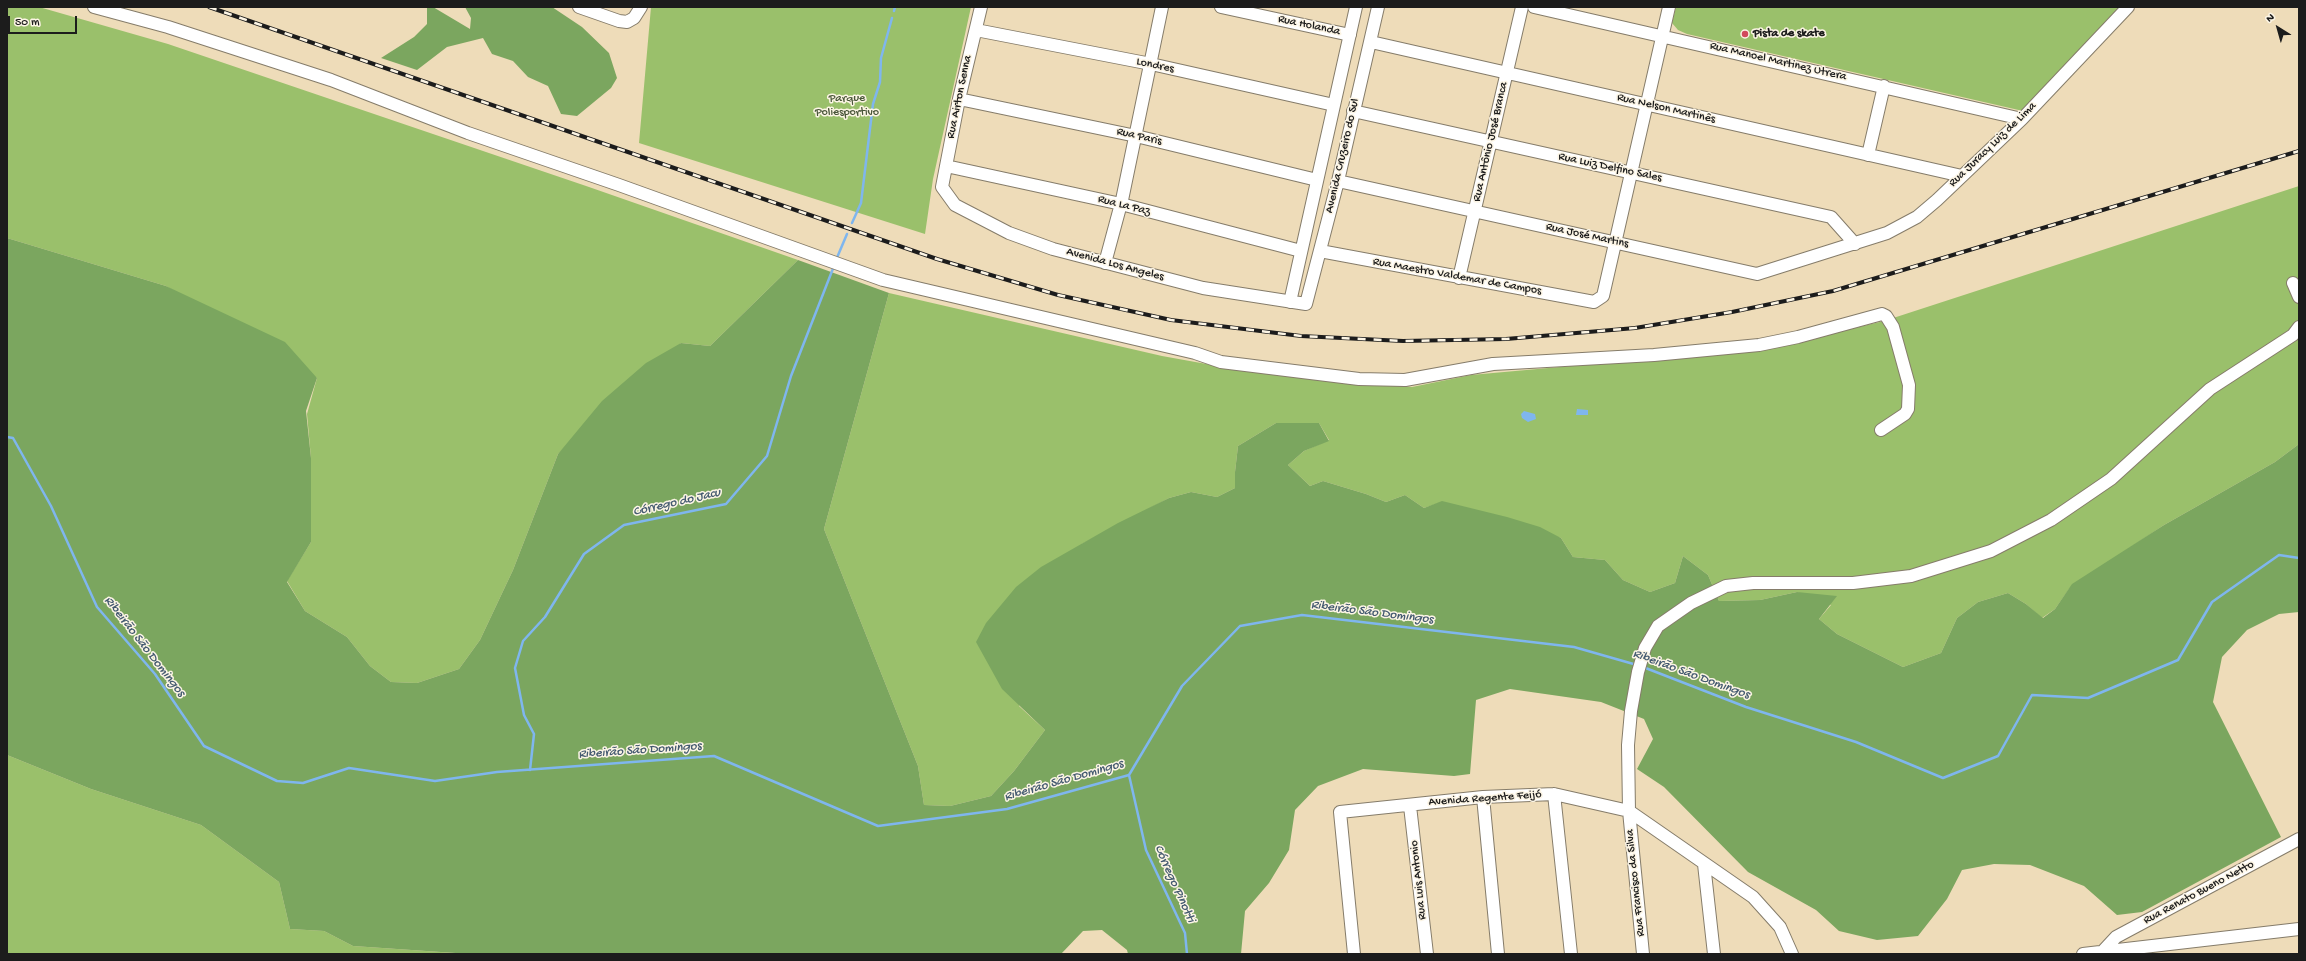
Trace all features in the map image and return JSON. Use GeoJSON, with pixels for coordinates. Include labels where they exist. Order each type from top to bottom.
{"type":"FeatureCollection","features":[{"type":"Feature","properties":{"kind":"street"},"geometry":{"type":"LineString","coordinates":[[94,7],[168,27],[331,80],[468,133],[619,184],[883,280],[1195,352],[1221,362],[1359,379],[1405,380],[1493,364],[1654,355],[1759,345],[1798,337],[1882,314],[1886,316],[1893,327],[1909,385],[1908,409],[1905,414],[1881,430]]}},
{"type":"Feature","properties":{"kind":"street"},"geometry":{"type":"LineString","coordinates":[[579,7],[627,22],[634,18],[641,7]]}},
{"type":"Feature","properties":{"kind":"street","name":"Rua Airton Senna"},"geometry":{"type":"LineString","coordinates":[[942,187],[959,99],[981,7]]}},
{"type":"Feature","properties":{"kind":"street"},"geometry":{"type":"LineString","coordinates":[[1105,263],[1121,204],[1162,7]]}},
{"type":"Feature","properties":{"kind":"street","name":"Rua Holanda"},"geometry":{"type":"LineString","coordinates":[[1221,7],[1350,35]]}},
{"type":"Feature","properties":{"kind":"street","name":"Avenida Cruzeiro do Sul"},"geometry":{"type":"LineString","coordinates":[[1290,302],[1356,7]]}},
{"type":"Feature","properties":{"kind":"street","name":"Avenida Cruzeiro do Sul"},"geometry":{"type":"LineString","coordinates":[[1306,304],[1338,181],[1378,7]]}},
{"type":"Feature","properties":{"kind":"street","name":"Rua Antônio José Branca"},"geometry":{"type":"LineString","coordinates":[[1459,278],[1522,7]]}},
{"type":"Feature","properties":{"kind":"street","name":"Rua Manoel Martinez Utrera"},"geometry":{"type":"LineString","coordinates":[[1534,7],[1884,86],[2022,119]]}},
{"type":"Feature","properties":{"kind":"street"},"geometry":{"type":"LineString","coordinates":[[1615,242],[1669,7]]}},
{"type":"Feature","properties":{"kind":"street","name":"Rua Juracy Luiz de Lima"},"geometry":{"type":"LineString","coordinates":[[1836,251],[1887,233],[1917,217],[2022,119],[2128,7]]}},
{"type":"Feature","properties":{"kind":"street","name":"Londres"},"geometry":{"type":"LineString","coordinates":[[976,30],[1151,64],[1334,105]]}},
{"type":"Feature","properties":{"kind":"street","name":"Rua Nelson Martinês"},"geometry":{"type":"LineString","coordinates":[[1371,42],[1962,176]]}},
{"type":"Feature","properties":{"kind":"street"},"geometry":{"type":"LineString","coordinates":[[1868,155],[1884,86]]}},
{"type":"Feature","properties":{"kind":"street","name":"Rua Paris"},"geometry":{"type":"LineString","coordinates":[[959,99],[1136,136],[1317,180]]}},
{"type":"Feature","properties":{"kind":"street","name":"Rua Luiz Delfino Sales"},"geometry":{"type":"LineString","coordinates":[[1353,111],[1831,217],[1855,244]]}},
{"type":"Feature","properties":{"kind":"street","name":"Rua La Paz"},"geometry":{"type":"LineString","coordinates":[[946,166],[1121,204],[1301,252]]}},
{"type":"Feature","properties":{"kind":"street","name":"Rua José Martins"},"geometry":{"type":"LineString","coordinates":[[1338,181],[1757,274],[1836,251]]}},
{"type":"Feature","properties":{"kind":"street","name":"Avenida Los Angeles"},"geometry":{"type":"LineString","coordinates":[[942,187],[955,205],[1009,233],[1053,249],[1203,288],[1306,304]]}},
{"type":"Feature","properties":{"kind":"street","name":"Rua Maestro Valdemar de Campos"},"geometry":{"type":"LineString","coordinates":[[1320,251],[1594,302],[1603,296],[1615,242]]}},
{"type":"Feature","properties":{"kind":"street"},"geometry":{"type":"LineString","coordinates":[[2293,283],[2299,298]]}},
{"type":"Feature","properties":{"kind":"street","name":"Rua Francisco da Silva"},"geometry":{"type":"LineString","coordinates":[[1643,954],[1629,811],[1628,745],[1631,711],[1640,666],[1647,642],[1658,626],[1691,604],[1726,586],[1752,583],[1854,583],[1911,576],[1991,551],[2051,520],[2110,479],[2210,389],[2292,335],[2299,327]]}},
{"type":"Feature","properties":{"kind":"street"},"geometry":{"type":"LineString","coordinates":[[1554,794],[1571,954]]}},
{"type":"Feature","properties":{"kind":"street","name":"Avenida Regente Feijó"},"geometry":{"type":"LineString","coordinates":[[1354,954],[1340,812],[1410,806],[1483,797],[1554,794],[1629,811],[1753,897],[1780,927],[1792,954]]}},
{"type":"Feature","properties":{"kind":"street"},"geometry":{"type":"LineString","coordinates":[[1483,797],[1498,954]]}},
{"type":"Feature","properties":{"kind":"street","name":"Rua Luis Antonio"},"geometry":{"type":"LineString","coordinates":[[1410,806],[1427,954]]}},
{"type":"Feature","properties":{"kind":"street","name":"Rua Renato Bueno Netto"},"geometry":{"type":"LineString","coordinates":[[2103,951],[2116,937],[2299,839]]}},
{"type":"Feature","properties":{"kind":"street"},"geometry":{"type":"LineString","coordinates":[[1704,864],[1714,954]]}},
{"type":"Feature","properties":{"kind":"street"},"geometry":{"type":"LineString","coordinates":[[2083,954],[2299,930]]}},
{"type":"Feature","properties":{"kind":"green space"},"geometry":{"type":"Polygon","coordinates":[[[7,7],[39,7],[168,44],[589,187],[798,260],[710,346],[681,343],[558,454],[513,570],[480,640],[459,669],[417,683],[391,682],[370,666],[347,637],[305,611],[287,581],[311,542],[311,458],[307,414],[317,378],[166,286],[7,238],[7,7]]]}},
{"type":"Feature","properties":{"kind":"green space"},"geometry":{"type":"Polygon","coordinates":[[[427,7],[433,7],[470,29],[471,18],[465,7],[552,7],[582,27],[609,53],[617,78],[611,88],[577,116],[561,114],[548,86],[528,77],[513,61],[492,54],[483,38],[447,47],[417,70],[381,58],[414,37],[427,24],[427,7]]]}},
{"type":"Feature","properties":{"kind":"green space","name":"Parque Poliesportivo"},"geometry":{"type":"Polygon","coordinates":[[[651,7],[971,7],[933,179],[925,234],[639,143],[651,7]]]}},
{"type":"Feature","properties":{"kind":"green space"},"geometry":{"type":"Polygon","coordinates":[[[1676,7],[2123,7],[2023,111],[1687,34],[1678,30],[1672,23],[1676,7]]]}},
{"type":"Feature","properties":{"kind":"green space"},"geometry":{"type":"Polygon","coordinates":[[[2299,186],[2299,444],[2275,462],[2164,525],[2113,559],[2069,589],[2055,609],[2042,618],[2026,604],[2008,593],[1978,602],[1957,618],[1941,653],[1903,667],[1837,634],[1819,619],[1831,605],[1797,592],[1760,600],[1719,601],[1708,575],[1683,556],[1675,583],[1650,592],[1623,580],[1605,560],[1573,557],[1561,538],[1442,502],[1424,508],[1405,495],[1386,502],[1366,494],[1323,481],[1310,486],[1288,465],[1304,451],[1329,440],[1319,423],[1276,423],[1238,446],[1235,488],[1217,497],[1191,492],[1169,498],[1082,544],[1019,706],[1045,730],[1014,771],[991,796],[950,806],[924,805],[918,766],[824,529],[889,293],[1162,356],[1223,367],[1412,387],[1471,375],[1770,348],[1884,321],[2299,186]]]}},
{"type":"Feature","properties":{"kind":"green space"},"geometry":{"type":"Polygon","coordinates":[[[7,238],[166,286],[285,342],[317,378],[306,411],[311,458],[311,542],[287,582],[305,611],[347,637],[370,666],[391,682],[417,683],[459,669],[480,640],[513,570],[558,454],[602,401],[646,363],[681,343],[710,346],[798,260],[889,293],[824,529],[918,766],[924,805],[950,806],[991,796],[1014,771],[1045,730],[1002,689],[976,642],[986,623],[1016,587],[1041,567],[1118,523],[1169,498],[1191,492],[1217,497],[1235,488],[1238,446],[1276,423],[1319,423],[1329,441],[1304,451],[1288,465],[1310,486],[1323,481],[1366,494],[1386,502],[1405,495],[1424,508],[1442,501],[1507,517],[1540,527],[1561,538],[1573,557],[1605,560],[1623,580],[1650,592],[1675,583],[1683,556],[1708,575],[1719,601],[1760,600],[1797,592],[1837,596],[1819,619],[1837,634],[1903,667],[1941,653],[1957,618],[1978,602],[2008,593],[2026,604],[2043,618],[2055,609],[2072,584],[2164,525],[2275,462],[2299,444],[2299,612],[2279,614],[2247,630],[2222,657],[2213,702],[2281,837],[2142,912],[2117,915],[2084,886],[2030,865],[1994,864],[1962,870],[1947,899],[1918,936],[1877,940],[1839,931],[1816,910],[1748,872],[1664,787],[1637,769],[1653,739],[1644,719],[1601,702],[1510,689],[1476,700],[1470,774],[1454,776],[1363,769],[1318,786],[1295,810],[1289,850],[1269,883],[1245,911],[1241,954],[1128,954],[1127,950],[1102,930],[1083,931],[1061,954],[470,954],[353,946],[324,931],[290,929],[279,882],[201,825],[91,789],[7,755],[7,238]]]}},
{"type":"Feature","properties":{"kind":"green space"},"geometry":{"type":"Polygon","coordinates":[[[7,755],[91,789],[201,825],[279,882],[290,929],[324,931],[353,946],[470,954],[7,954],[7,755]]]}},
{"type":"Feature","properties":{"kind":"water"},"geometry":{"type":"Polygon","coordinates":[[[1577,409],[1588,410],[1588,415],[1576,415],[1577,409]]]}},
{"type":"Feature","properties":{"kind":"water"},"geometry":{"type":"Polygon","coordinates":[[[1524,411],[1535,414],[1536,419],[1528,422],[1522,418],[1521,414],[1524,411]]]}},
{"type":"Feature","properties":{"kind":"waterway","name":"Córrego do Jacu"},"geometry":{"type":"LineString","coordinates":[[894,11],[895,7]]}},
{"type":"Feature","properties":{"kind":"waterway","name":"Córrego do Jacu"},"geometry":{"type":"LineString","coordinates":[[852,223],[861,203],[873,104],[880,82],[881,58],[892,18]]}},
{"type":"Feature","properties":{"kind":"waterway","name":"Córrego do Jacu"},"geometry":{"type":"LineString","coordinates":[[836,260],[847,234]]}},
{"type":"Feature","properties":{"kind":"waterway","name":"Córrego do Jacu"},"geometry":{"type":"LineString","coordinates":[[530,770],[534,734],[524,715],[515,668],[523,641],[545,617],[584,554],[624,525],[726,504],[767,456],[791,376],[834,266]]}},
{"type":"Feature","properties":{"kind":"waterway","name":"Ribeirão São Domingos"},"geometry":{"type":"LineString","coordinates":[[7,437],[13,438],[51,506],[97,607],[155,674],[204,746],[277,781],[303,783],[349,768],[435,781],[497,772],[714,756],[878,826],[1007,809],[1129,775],[1182,686],[1240,626],[1302,615],[1574,647],[1637,665]]}},
{"type":"Feature","properties":{"kind":"waterway","name":"Ribeirão São Domingos"},"geometry":{"type":"LineString","coordinates":[[1643,667],[1746,707],[1856,742],[1943,778],[1998,756],[2032,695],[2088,698],[2178,660],[2212,602],[2279,555],[2299,558]]}},
{"type":"Feature","properties":{"kind":"waterway","name":"Córrego Pinotti"},"geometry":{"type":"LineString","coordinates":[[1129,775],[1146,850],[1185,933],[1187,954]]}},
{"type":"Feature","properties":{"kind":"railway"},"geometry":{"type":"LineString","coordinates":[[209,7],[937,259],[1058,295],[1171,320],[1301,336],[1403,341],[1506,339],[1635,328],[1732,312],[1833,291],[2299,151]]}},
{"type":"Feature","properties":{"kind":"place","name":"Pista de skate"},"geometry":{"type":"Point","coordinates":[1745,34]}}]}
